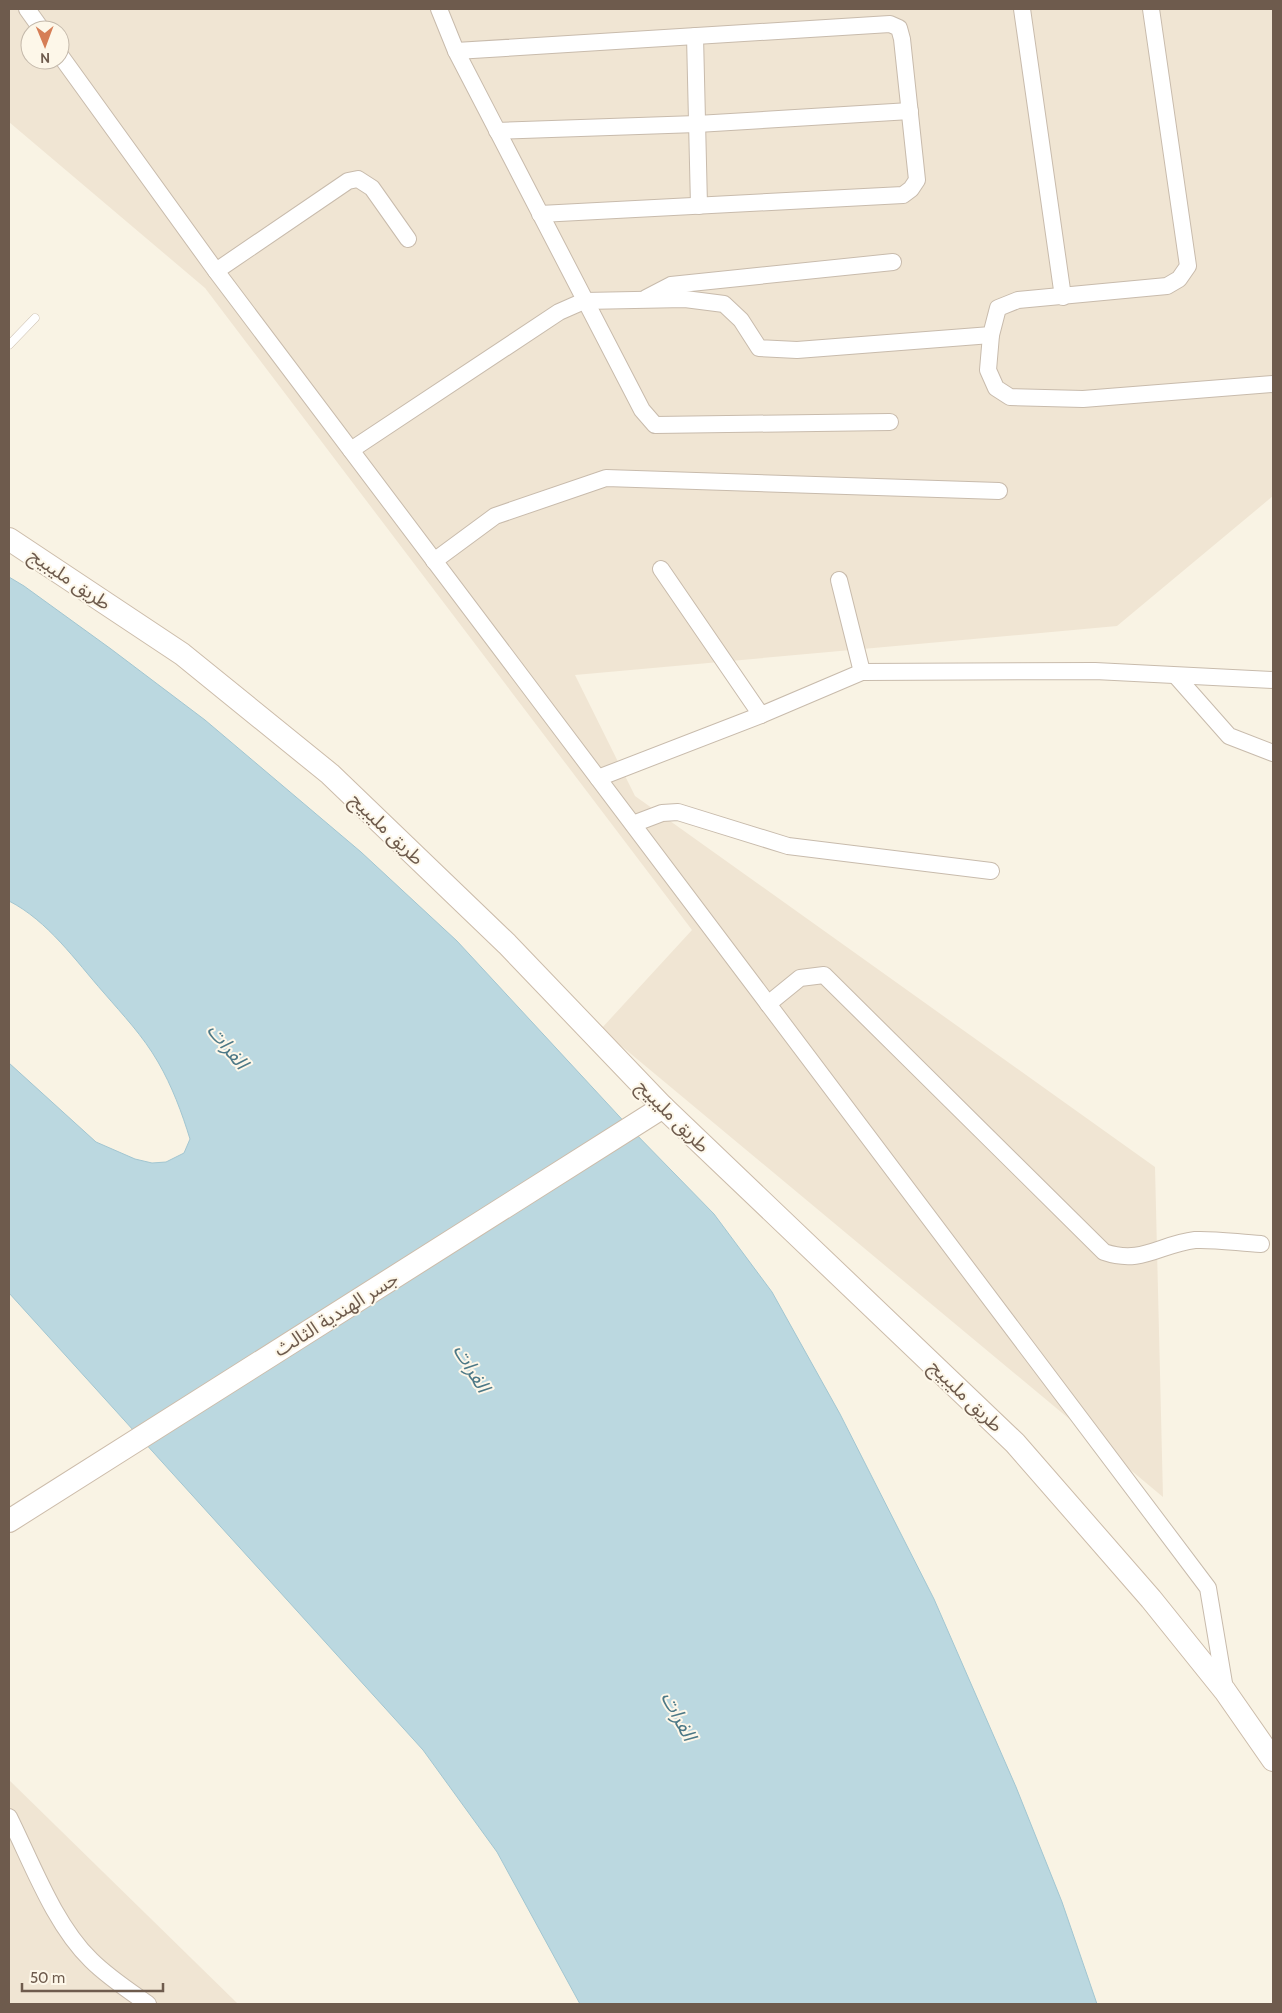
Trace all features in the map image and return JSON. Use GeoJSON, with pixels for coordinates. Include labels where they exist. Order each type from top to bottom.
{"type":"FeatureCollection","features":[{"type":"Feature","properties":{"kind":"street"},"geometry":{"type":"LineString","coordinates":[[27,9],[35,20]]}},
{"type":"Feature","properties":{"kind":"street"},"geometry":{"type":"LineString","coordinates":[[439,9],[456,51],[584,301],[642,410],[655,425],[890,422]]}},
{"type":"Feature","properties":{"kind":"street"},"geometry":{"type":"LineString","coordinates":[[1022,9],[1063,297]]}},
{"type":"Feature","properties":{"kind":"street"},"geometry":{"type":"LineString","coordinates":[[1151,9],[1188,266],[1179,279],[1166,286],[1018,300],[998,308],[991,335],[988,370],[996,388],[1010,397],[1083,399],[1273,384]]}},
{"type":"Feature","properties":{"kind":"street"},"geometry":{"type":"LineString","coordinates":[[456,51],[890,24],[899,28],[902,38],[917,180],[911,190],[903,195],[540,214]]}},
{"type":"Feature","properties":{"kind":"street"},"geometry":{"type":"LineString","coordinates":[[695,36],[699,206]]}},
{"type":"Feature","properties":{"kind":"street"},"geometry":{"type":"LineString","coordinates":[[70,68],[216,271],[1208,1588],[1225,1691]]}},
{"type":"Feature","properties":{"kind":"street"},"geometry":{"type":"LineString","coordinates":[[497,131],[697,124],[910,111]]}},
{"type":"Feature","properties":{"kind":"street"},"geometry":{"type":"LineString","coordinates":[[216,271],[348,181],[358,179],[372,188],[408,239]]}},
{"type":"Feature","properties":{"kind":"street"},"geometry":{"type":"LineString","coordinates":[[644,299],[671,285],[893,262]]}},
{"type":"Feature","properties":{"kind":"street"},"geometry":{"type":"LineString","coordinates":[[351,450],[559,312],[584,301],[685,299],[724,304],[741,320],[759,348],[797,350],[991,335]]}},
{"type":"Feature","properties":{"kind":"street"},"geometry":{"type":"LineString","coordinates":[[434,560],[495,516],[606,478],[999,491]]}},
{"type":"Feature","properties":{"kind":"street","name":"طريق مليبيج"},"geometry":{"type":"LineString","coordinates":[[9,539],[182,654],[330,774],[507,944],[663,1107],[1015,1443],[1151,1599],[1225,1691],[1273,1760]]}},
{"type":"Feature","properties":{"kind":"street"},"geometry":{"type":"LineString","coordinates":[[661,570],[761,715]]}},
{"type":"Feature","properties":{"kind":"street"},"geometry":{"type":"LineString","coordinates":[[839,580],[862,672]]}},
{"type":"Feature","properties":{"kind":"street"},"geometry":{"type":"LineString","coordinates":[[598,778],[761,715],[862,672],[1095,670],[1273,680]]}},
{"type":"Feature","properties":{"kind":"street"},"geometry":{"type":"LineString","coordinates":[[1176,676],[1229,736],[1273,753]]}},
{"type":"Feature","properties":{"kind":"street"},"geometry":{"type":"LineString","coordinates":[[633,824],[662,813],[678,812],[788,846],[990,871]]}},
{"type":"Feature","properties":{"kind":"street"},"geometry":{"type":"LineString","coordinates":[[768,1004],[800,978],[824,975],[1104,1252],[1118,1257],[1134,1257],[1195,1240],[1261,1244]]}},
{"type":"Feature","properties":{"kind":"street","name":"جسر الهندية الثالث"},"geometry":{"type":"LineString","coordinates":[[9,1521],[663,1107]]}},
{"type":"Feature","properties":{"kind":"street"},"geometry":{"type":"LineString","coordinates":[[9,1818],[57,1915],[72,1938],[90,1959],[110,1977],[148,2004]]}},
{"type":"Feature","properties":{"kind":"lane"},"geometry":{"type":"LineString","coordinates":[[9,345],[35,318]]}},
{"type":"Feature","properties":{"kind":"shaded area"},"geometry":{"type":"Polygon","coordinates":[[[9,9],[1273,9],[1273,496],[1117,626],[575,675],[635,796],[1155,1167],[1163,1497],[601,1029],[692,930],[205,288],[9,122],[9,9]]]}},
{"type":"Feature","properties":{"kind":"shaded area"},"geometry":{"type":"Polygon","coordinates":[[[9,1780],[238,2004],[9,2004],[9,1780]]]}},
{"type":"Feature","properties":{"kind":"water","name":"الفرات"},"geometry":{"type":"Polygon","coordinates":[[[9,577],[111,649],[205,720],[361,852],[457,941],[630,1128],[714,1214],[772,1292],[840,1414],[934,1599],[1016,1787],[1062,1902],[1097,2004],[580,2004],[497,1852],[423,1750],[9,1293],[9,1063],[96,1142],[135,1159],[152,1163],[166,1162],[184,1153],[190,1139],[168,1080],[152,1052],[49,930],[23,909],[9,901],[9,577]]]}}]}
